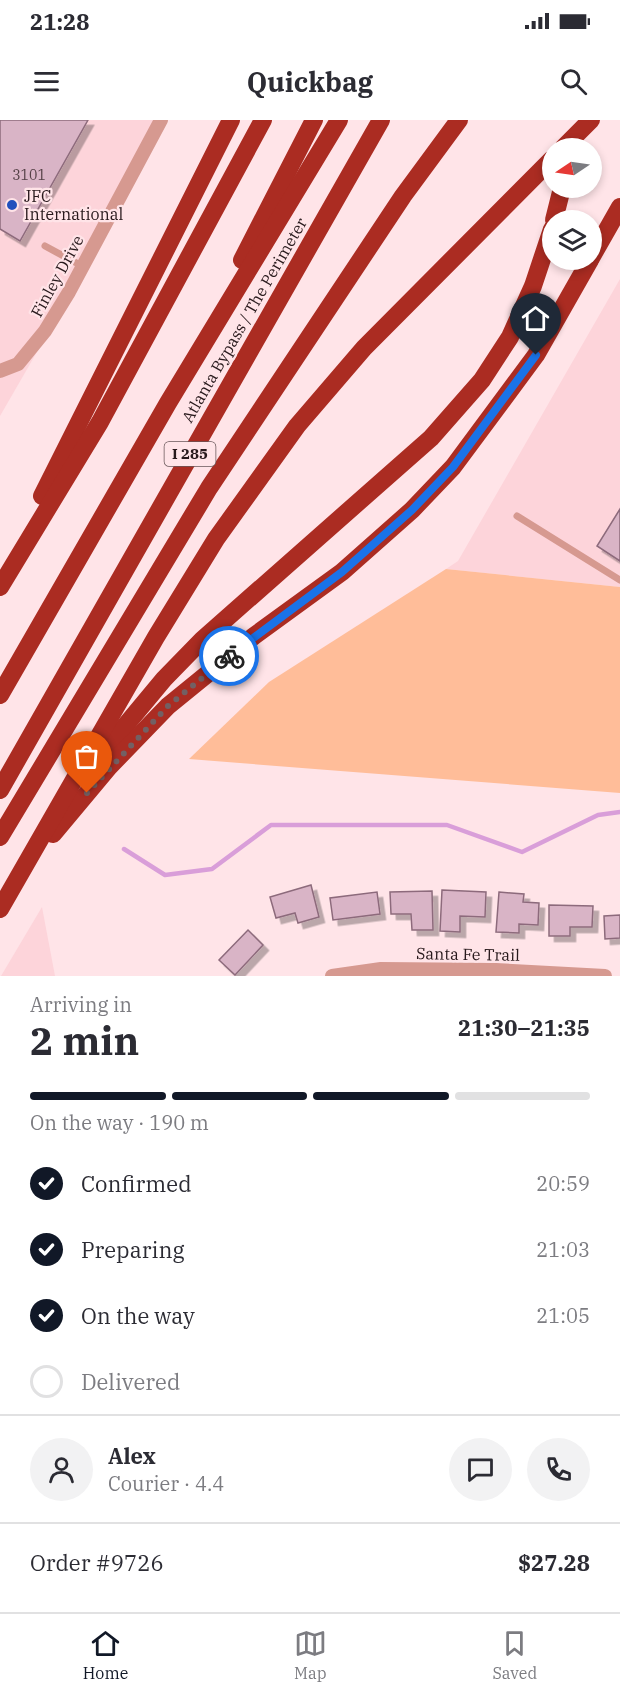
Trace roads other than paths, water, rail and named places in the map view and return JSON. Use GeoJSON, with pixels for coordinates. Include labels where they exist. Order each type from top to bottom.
{"type":"FeatureCollection","features":[{"type":"Feature","properties":{"kind":"highway"},"geometry":{"type":"LineString","coordinates":[[0,581],[231,120]]}},
{"type":"Feature","properties":{"kind":"highway"},"geometry":{"type":"LineString","coordinates":[[0,587],[100,422],[263,120]]}},
{"type":"Feature","properties":{"kind":"highway"},"geometry":{"type":"LineString","coordinates":[[168,403],[314,120]]}},
{"type":"Feature","properties":{"kind":"highway","name":"Atlanta Bypass / The Perimeter"},"geometry":{"type":"LineString","coordinates":[[0,695],[168,403],[339,120]]}},
{"type":"Feature","properties":{"kind":"highway","name":"Atlanta Bypass / The Perimeter"},"geometry":{"type":"LineString","coordinates":[[0,790],[381,120]]}},
{"type":"Feature","properties":{"kind":"highway"},"geometry":{"type":"LineString","coordinates":[[0,837],[209,488],[403,196],[459,120]]}},
{"type":"Feature","properties":{"kind":"highway"},"geometry":{"type":"LineString","coordinates":[[573,138],[577,120]]}},
{"type":"Feature","properties":{"kind":"highway"},"geometry":{"type":"LineString","coordinates":[[572,138],[591,120]]}},
{"type":"Feature","properties":{"kind":"highway"},"geometry":{"type":"LineString","coordinates":[[4,903],[156,637],[216,539],[297,426],[364,348],[542,169]]}},
{"type":"Feature","properties":{"kind":"highway"},"geometry":{"type":"LineString","coordinates":[[602,239],[620,207]]}},
{"type":"Feature","properties":{"kind":"highway"},"geometry":{"type":"LineString","coordinates":[[51,821],[124,725],[202,640],[432,438],[482,380],[510,337],[533,286],[542,259]]}},
{"type":"Feature","properties":{"kind":"highway"},"geometry":{"type":"LineString","coordinates":[[4,903],[76,805],[168,706],[254,636],[342,572],[412,510],[453,467],[536,355],[585,270]]}},
{"type":"Feature","properties":{"kind":"street","name":"Finley Drive"},"geometry":{"type":"LineString","coordinates":[[0,371],[18,364],[45,331],[69,292],[161,120]]}},
{"type":"Feature","properties":{"kind":"street","name":"Santa Fe Trail"},"geometry":{"type":"LineString","coordinates":[[332,976],[381,969],[404,969],[496,970],[605,976]]}},
{"type":"Feature","properties":{"kind":"lane"},"geometry":{"type":"LineString","coordinates":[[45,246],[82,266]]}},
{"type":"Feature","properties":{"kind":"lane"},"geometry":{"type":"LineString","coordinates":[[517,516],[620,580]]}},
{"type":"Feature","properties":{"kind":"waterway"},"geometry":{"type":"LineString","coordinates":[[124,849],[165,875],[212,869],[271,825],[447,825],[522,852],[598,815],[620,812]]}},
{"type":"Feature","properties":{"kind":"place","name":"JFC International"},"geometry":{"type":"Point","coordinates":[12,205]}}]}
